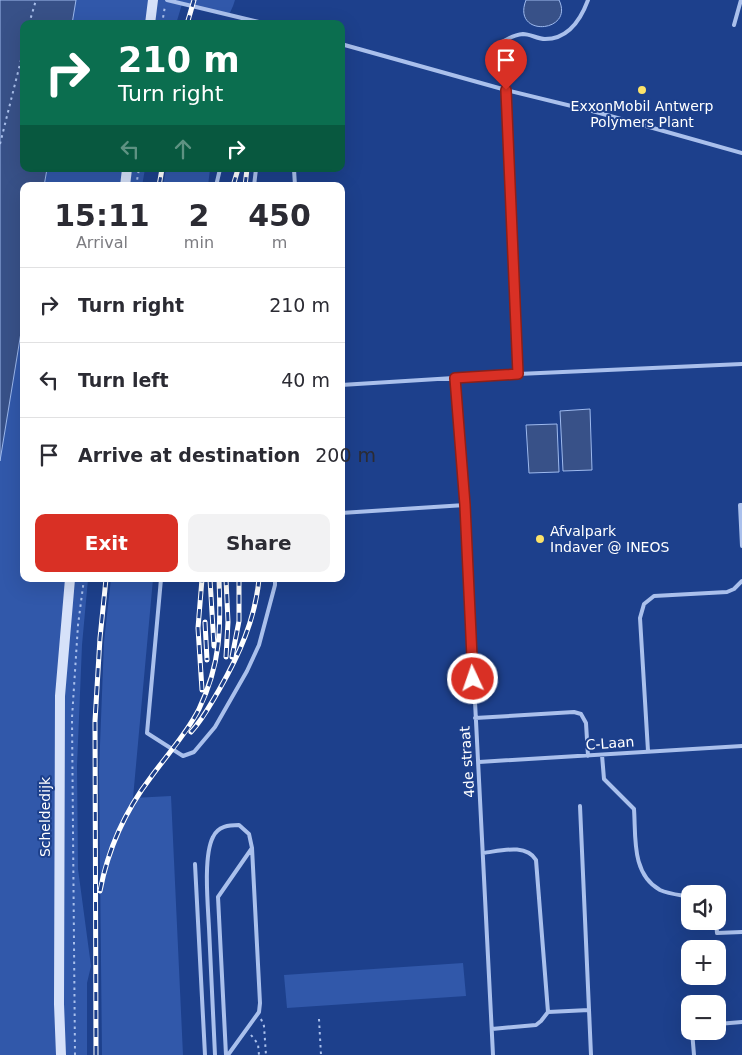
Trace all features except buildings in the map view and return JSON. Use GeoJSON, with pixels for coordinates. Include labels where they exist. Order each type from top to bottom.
{"type":"FeatureCollection","features":[{"type":"Feature","properties":{"kind":"street"},"geometry":{"type":"LineString","coordinates":[[150,20],[153,0]]}},
{"type":"Feature","properties":{"kind":"street","name":"Scheldedijk"},"geometry":{"type":"LineString","coordinates":[[61,1055],[59,994],[60,696],[70,582]]}},
{"type":"Feature","properties":{"kind":"lane"},"geometry":{"type":"LineString","coordinates":[[167,0],[250,20]]}},
{"type":"Feature","properties":{"kind":"lane"},"geometry":{"type":"LineString","coordinates":[[492,58],[495,47],[506,39],[524,34],[546,39],[565,33],[575,25],[588,0]]}},
{"type":"Feature","properties":{"kind":"lane"},"geometry":{"type":"LineString","coordinates":[[734,25],[741,0]]}},
{"type":"Feature","properties":{"kind":"lane"},"geometry":{"type":"LineString","coordinates":[[345,45],[742,153]]}},
{"type":"Feature","properties":{"kind":"lane"},"geometry":{"type":"LineString","coordinates":[[506,90],[518,374]]}},
{"type":"Feature","properties":{"kind":"lane"},"geometry":{"type":"LineString","coordinates":[[345,385],[518,374],[742,364]]}},
{"type":"Feature","properties":{"kind":"lane","name":"4de straat"},"geometry":{"type":"LineString","coordinates":[[455,378],[465,505],[493,1055]]}},
{"type":"Feature","properties":{"kind":"lane"},"geometry":{"type":"LineString","coordinates":[[345,513],[465,505]]}},
{"type":"Feature","properties":{"kind":"lane"},"geometry":{"type":"LineString","coordinates":[[742,505],[740,505],[742,546]]}},
{"type":"Feature","properties":{"kind":"lane"},"geometry":{"type":"LineString","coordinates":[[648,751],[640,618],[644,604],[654,596],[727,592],[734,589],[742,581]]}},
{"type":"Feature","properties":{"kind":"lane"},"geometry":{"type":"LineString","coordinates":[[161,582],[147,733],[183,756],[194,752],[215,727],[247,671],[259,646],[275,582]]}},
{"type":"Feature","properties":{"kind":"lane"},"geometry":{"type":"LineString","coordinates":[[475,718],[574,712],[581,714],[586,723],[588,756]]}},
{"type":"Feature","properties":{"kind":"lane","name":"C-Laan"},"geometry":{"type":"LineString","coordinates":[[479,762],[742,746]]}},
{"type":"Feature","properties":{"kind":"lane"},"geometry":{"type":"LineString","coordinates":[[602,755],[604,779],[634,808],[637,858],[645,876],[660,890],[681,895]]}},
{"type":"Feature","properties":{"kind":"lane"},"geometry":{"type":"LineString","coordinates":[[580,806],[591,1055]]}},
{"type":"Feature","properties":{"kind":"lane"},"geometry":{"type":"LineString","coordinates":[[215,1055],[207,882],[209,852],[213,836],[220,828],[228,825],[239,825],[249,834],[252,848],[260,1003],[258,1012],[227,1055]]}},
{"type":"Feature","properties":{"kind":"lane"},"geometry":{"type":"LineString","coordinates":[[227,1055],[218,897],[252,848]]}},
{"type":"Feature","properties":{"kind":"lane"},"geometry":{"type":"LineString","coordinates":[[483,853],[524,850],[534,856],[536,860],[548,1012],[536,1025],[492,1029]]}},
{"type":"Feature","properties":{"kind":"lane"},"geometry":{"type":"LineString","coordinates":[[195,864],[205,1055]]}},
{"type":"Feature","properties":{"kind":"lane"},"geometry":{"type":"LineString","coordinates":[[718,930],[718,933],[742,932]]}},
{"type":"Feature","properties":{"kind":"lane"},"geometry":{"type":"LineString","coordinates":[[548,1012],[589,1010]]}},
{"type":"Feature","properties":{"kind":"lane"},"geometry":{"type":"LineString","coordinates":[[726,1023],[742,1022]]}},
{"type":"Feature","properties":{"kind":"lane"},"geometry":{"type":"LineString","coordinates":[[693,1040],[694,1055]]}},
{"type":"Feature","properties":{"kind":"path"},"geometry":{"type":"LineString","coordinates":[[30,20],[36,0]]}},
{"type":"Feature","properties":{"kind":"path"},"geometry":{"type":"LineString","coordinates":[[163,20],[167,0]]}},
{"type":"Feature","properties":{"kind":"path"},"geometry":{"type":"LineString","coordinates":[[0,144],[20,68]]}},
{"type":"Feature","properties":{"kind":"path"},"geometry":{"type":"LineString","coordinates":[[75,1055],[72,718],[78,625],[84,582]]}},
{"type":"Feature","properties":{"kind":"path"},"geometry":{"type":"LineString","coordinates":[[258,1012],[264,1026],[266,1055]]}},
{"type":"Feature","properties":{"kind":"path"},"geometry":{"type":"LineString","coordinates":[[318,1019],[321,1055]]}},
{"type":"Feature","properties":{"kind":"path"},"geometry":{"type":"LineString","coordinates":[[245,1031],[255,1038],[258,1044],[259,1055]]}},
{"type":"Feature","properties":{"kind":"shaded area"},"geometry":{"type":"Polygon","coordinates":[[[0,0],[76,0],[73,20],[20,20],[20,172],[46,172],[45,182],[20,182],[20,338],[0,461],[0,0]]]}},
{"type":"Feature","properties":{"kind":"shaded area"},"geometry":{"type":"Polygon","coordinates":[[[76,0],[235,0],[229,15],[182,4],[177,20],[73,20],[76,0]]]}},
{"type":"Feature","properties":{"kind":"shaded area"},"geometry":{"type":"Polygon","coordinates":[[[526,0],[559,0],[562,11],[552,25],[543,27],[534,25],[527,21],[524,12],[526,0]]]}},
{"type":"Feature","properties":{"kind":"shaded area"},"geometry":{"type":"Polygon","coordinates":[[[46,172],[144,172],[143,182],[45,182],[46,172]]]}},
{"type":"Feature","properties":{"kind":"shaded area"},"geometry":{"type":"Polygon","coordinates":[[[165,172],[210,172],[208,182],[164,182],[165,172]]]}},
{"type":"Feature","properties":{"kind":"shaded area"},"geometry":{"type":"Polygon","coordinates":[[[20,338],[20,582],[88,582],[82,645],[77,766],[78,869],[91,966],[87,983],[87,1055],[0,1055],[0,461],[20,338]]]}},
{"type":"Feature","properties":{"kind":"shaded area"},"geometry":{"type":"Polygon","coordinates":[[[590,409],[592,470],[563,471],[560,411],[590,409]]]}},
{"type":"Feature","properties":{"kind":"shaded area"},"geometry":{"type":"Polygon","coordinates":[[[557,424],[559,472],[529,473],[526,425],[557,424]]]}},
{"type":"Feature","properties":{"kind":"shaded area"},"geometry":{"type":"Polygon","coordinates":[[[111,582],[153,582],[133,798],[171,796],[183,1055],[102,1055],[99,771],[104,642],[111,582]]]}},
{"type":"Feature","properties":{"kind":"shaded area"},"geometry":{"type":"Polygon","coordinates":[[[463,963],[466,996],[287,1008],[284,975],[463,963]]]}},
{"type":"Feature","properties":{"kind":"railway"},"geometry":{"type":"LineString","coordinates":[[188,20],[194,0]]}},
{"type":"Feature","properties":{"kind":"railway"},"geometry":{"type":"LineString","coordinates":[[160,182],[161,172]]}},
{"type":"Feature","properties":{"kind":"railway"},"geometry":{"type":"LineString","coordinates":[[234,182],[237,172]]}},
{"type":"Feature","properties":{"kind":"railway"},"geometry":{"type":"LineString","coordinates":[[245,182],[247,172]]}},
{"type":"Feature","properties":{"kind":"railway"},"geometry":{"type":"LineString","coordinates":[[96,1055],[95,721],[106,582]]}},
{"type":"Feature","properties":{"kind":"railway"},"geometry":{"type":"LineString","coordinates":[[202,582],[198,628],[202,690]]}},
{"type":"Feature","properties":{"kind":"railway"},"geometry":{"type":"LineString","coordinates":[[210,582],[214,646]]}},
{"type":"Feature","properties":{"kind":"railway"},"geometry":{"type":"LineString","coordinates":[[100,891],[113,845],[133,803],[189,727],[206,692],[216,661],[218,645],[219,582]]}},
{"type":"Feature","properties":{"kind":"railway"},"geometry":{"type":"LineString","coordinates":[[226,582],[228,622],[226,657]]}},
{"type":"Feature","properties":{"kind":"railway"},"geometry":{"type":"LineString","coordinates":[[232,657],[239,621],[239,582]]}},
{"type":"Feature","properties":{"kind":"railway"},"geometry":{"type":"LineString","coordinates":[[191,732],[226,677],[245,637],[254,609],[259,582]]}},
{"type":"Feature","properties":{"kind":"railway"},"geometry":{"type":"LineString","coordinates":[[205,622],[207,660]]}},
{"type":"Feature","properties":{"kind":"place","name":"ExxonMobil Antwerp Polymers Plant"},"geometry":{"type":"Point","coordinates":[642,90]}},
{"type":"Feature","properties":{"kind":"place","name":"Afvalpark Indaver @ INEOS"},"geometry":{"type":"Point","coordinates":[540,539]}},
{"type":"Feature","properties":{"kind":"route"},"geometry":{"type":"LineString","coordinates":[[473,679],[465,505],[455,378],[518,374],[506,90]]}}]}
